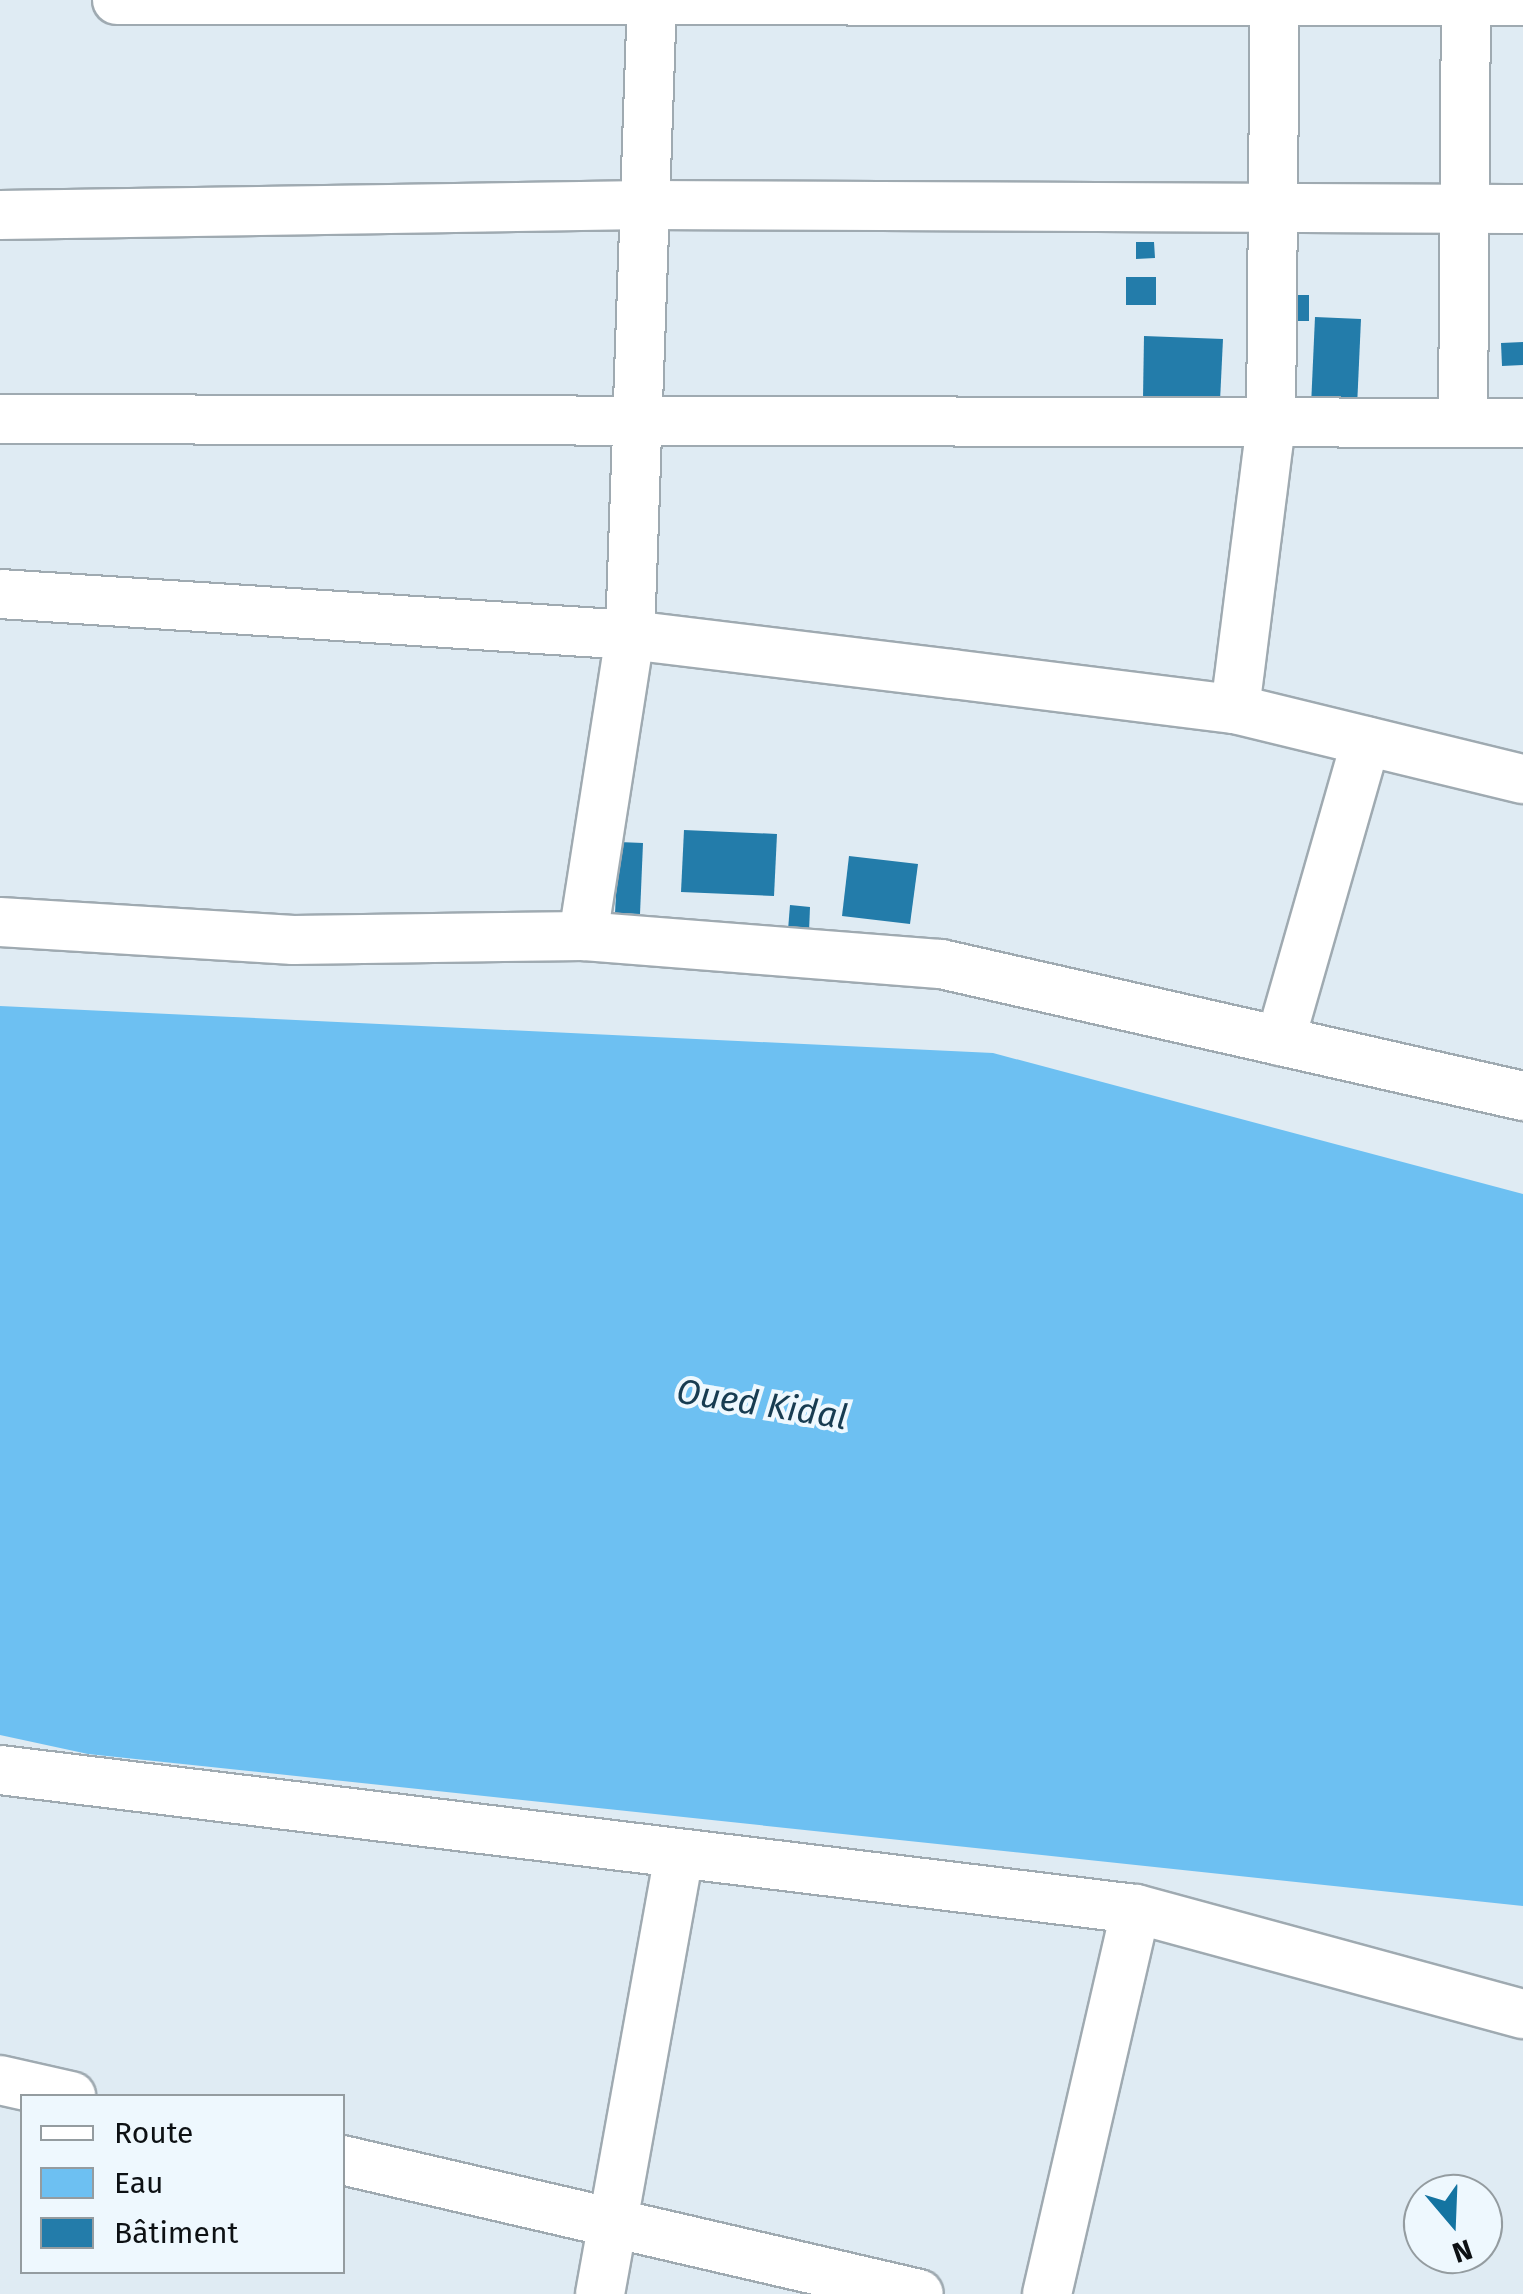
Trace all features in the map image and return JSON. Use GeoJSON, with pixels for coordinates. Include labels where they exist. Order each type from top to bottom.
{"type":"FeatureCollection","features":[{"type":"Feature","properties":{"kind":"street"},"geometry":{"type":"LineString","coordinates":[[116,0],[1523,1]]}},
{"type":"Feature","properties":{"kind":"street"},"geometry":{"type":"LineString","coordinates":[[1463,423],[1466,0]]}},
{"type":"Feature","properties":{"kind":"street"},"geometry":{"type":"LineString","coordinates":[[1235,710],[1271,424],[1275,1]]}},
{"type":"Feature","properties":{"kind":"street"},"geometry":{"type":"LineString","coordinates":[[583,936],[630,635],[652,2]]}},
{"type":"Feature","properties":{"kind":"street"},"geometry":{"type":"LineString","coordinates":[[0,215],[645,205],[1523,209]]}},
{"type":"Feature","properties":{"kind":"street"},"geometry":{"type":"LineString","coordinates":[[0,419],[637,425],[1523,423]]}},
{"type":"Feature","properties":{"kind":"street"},"geometry":{"type":"LineString","coordinates":[[0,594],[630,635],[1235,710],[1523,779]]}},
{"type":"Feature","properties":{"kind":"street"},"geometry":{"type":"LineString","coordinates":[[1280,1041],[1366,741]]}},
{"type":"Feature","properties":{"kind":"street"},"geometry":{"type":"LineString","coordinates":[[0,922],[293,940],[583,936],[941,964],[1523,1096]]}},
{"type":"Feature","properties":{"kind":"street"},"geometry":{"type":"LineString","coordinates":[[0,1770],[1136,1909],[1523,2014]]}},
{"type":"Feature","properties":{"kind":"street"},"geometry":{"type":"LineString","coordinates":[[600,2294],[679,1855]]}},
{"type":"Feature","properties":{"kind":"street"},"geometry":{"type":"LineString","coordinates":[[1047,2294],[1136,1909]]}},
{"type":"Feature","properties":{"kind":"street"},"geometry":{"type":"LineString","coordinates":[[0,2080],[61,2094]]}},
{"type":"Feature","properties":{"kind":"street"},"geometry":{"type":"LineString","coordinates":[[345,2161],[919,2294]]}},
{"type":"Feature","properties":{"kind":"water","name":"Oued Kidal"},"geometry":{"type":"Polygon","coordinates":[[[0,1006],[993,1053],[1523,1194],[1523,1906],[88,1754],[0,1735],[0,1006]]]}},
{"type":"Feature","properties":{"kind":"building"},"geometry":{"type":"Polygon","coordinates":[[[1136,242],[1154,242],[1155,258],[1136,259],[1136,242]]]}},
{"type":"Feature","properties":{"kind":"building"},"geometry":{"type":"Polygon","coordinates":[[[1126,277],[1156,277],[1156,305],[1126,305],[1126,277]]]}},
{"type":"Feature","properties":{"kind":"building"},"geometry":{"type":"Polygon","coordinates":[[[1287,295],[1309,295],[1309,321],[1286,321],[1287,295]]]}},
{"type":"Feature","properties":{"kind":"building"},"geometry":{"type":"Polygon","coordinates":[[[1315,317],[1361,319],[1357,407],[1311,406],[1315,317]]]}},
{"type":"Feature","properties":{"kind":"building"},"geometry":{"type":"Polygon","coordinates":[[[1144,336],[1223,339],[1220,401],[1143,398],[1144,336]]]}},
{"type":"Feature","properties":{"kind":"building"},"geometry":{"type":"Polygon","coordinates":[[[1523,342],[1523,365],[1502,366],[1501,343],[1523,342]]]}},
{"type":"Feature","properties":{"kind":"building"},"geometry":{"type":"Polygon","coordinates":[[[684,830],[777,834],[774,896],[681,892],[684,830]]]}},
{"type":"Feature","properties":{"kind":"building"},"geometry":{"type":"Polygon","coordinates":[[[619,842],[643,843],[640,914],[615,913],[619,842]]]}},
{"type":"Feature","properties":{"kind":"building"},"geometry":{"type":"Polygon","coordinates":[[[849,856],[918,864],[910,924],[842,916],[849,856]]]}},
{"type":"Feature","properties":{"kind":"building"},"geometry":{"type":"Polygon","coordinates":[[[790,905],[810,907],[809,932],[788,930],[790,905]]]}}]}
